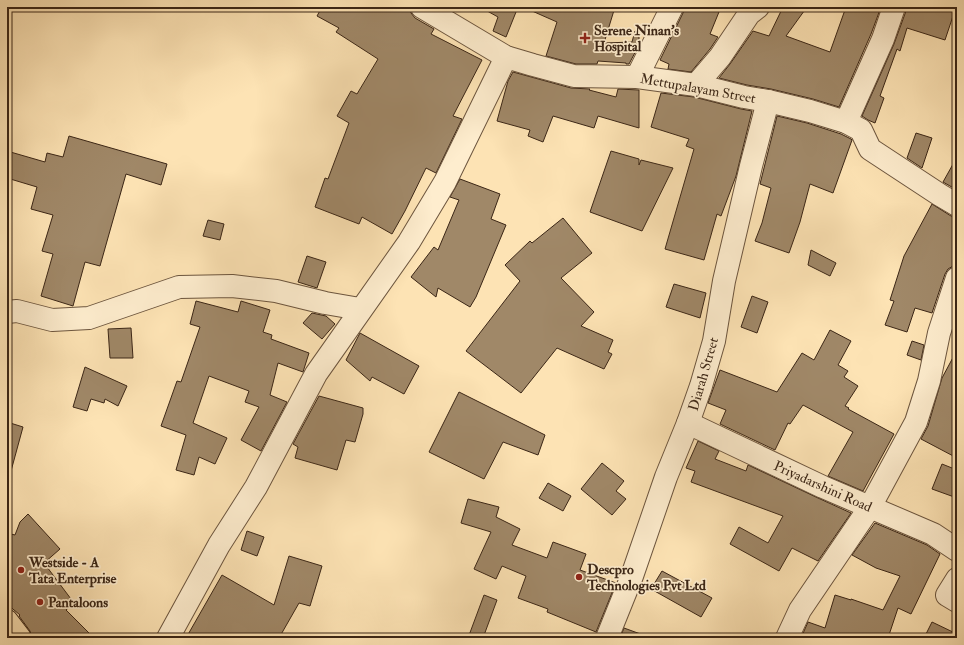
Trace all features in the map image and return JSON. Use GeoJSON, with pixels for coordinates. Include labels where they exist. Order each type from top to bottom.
{"type":"FeatureCollection","features":[{"type":"Feature","properties":{"kind":"street","name":"Mettupalayam Street"},"geometry":{"type":"LineString","coordinates":[[422,7],[506,57],[574,76],[637,77],[696,85],[810,111],[846,122],[861,130],[870,148],[957,205]]}},
{"type":"Feature","properties":{"kind":"street"},"geometry":{"type":"LineString","coordinates":[[637,77],[672,7]]}},
{"type":"Feature","properties":{"kind":"street"},"geometry":{"type":"LineString","coordinates":[[696,85],[720,57],[749,14],[758,7]]}},
{"type":"Feature","properties":{"kind":"street"},"geometry":{"type":"LineString","coordinates":[[846,122],[883,39],[894,7]]}},
{"type":"Feature","properties":{"kind":"street"},"geometry":{"type":"LineString","coordinates":[[168,638],[219,545],[256,487],[316,374],[360,309],[409,242],[445,182],[506,57]]}},
{"type":"Feature","properties":{"kind":"street","name":"Diarah Street"},"geometry":{"type":"LineString","coordinates":[[607,638],[632,576],[666,478],[701,386],[714,342],[724,281],[768,101]]}},
{"type":"Feature","properties":{"kind":"street"},"geometry":{"type":"LineString","coordinates":[[787,638],[800,610],[870,507],[916,422],[929,381],[939,333],[957,278]]}},
{"type":"Feature","properties":{"kind":"street"},"geometry":{"type":"LineString","coordinates":[[7,312],[17,311],[52,320],[90,318],[179,287],[232,286],[276,291],[325,303],[360,309]]}},
{"type":"Feature","properties":{"kind":"street","name":"Priyadarshini Road"},"geometry":{"type":"LineString","coordinates":[[688,423],[823,487],[933,534],[957,550]]}},
{"type":"Feature","properties":{"kind":"street"},"geometry":{"type":"LineString","coordinates":[[957,579],[947,595],[957,602]]}},
{"type":"Feature","properties":{"kind":"building"},"geometry":{"type":"Polygon","coordinates":[[[322,7],[410,7],[411,13],[415,18],[434,29],[431,34],[482,60],[453,116],[462,119],[436,173],[426,168],[392,234],[362,217],[359,224],[315,207],[325,178],[328,179],[349,123],[337,116],[351,91],[357,94],[378,59],[336,32],[339,28],[317,16],[322,7]]]}},
{"type":"Feature","properties":{"kind":"building"},"geometry":{"type":"Polygon","coordinates":[[[480,7],[518,7],[506,37],[493,31],[498,17],[480,7]]]}},
{"type":"Feature","properties":{"kind":"building"},"geometry":{"type":"Polygon","coordinates":[[[523,7],[615,7],[604,43],[632,42],[635,31],[639,32],[639,45],[629,64],[598,61],[597,64],[576,64],[546,56],[557,22],[523,7]]]}},
{"type":"Feature","properties":{"kind":"building"},"geometry":{"type":"Polygon","coordinates":[[[684,7],[721,7],[710,34],[718,37],[691,72],[668,69],[669,64],[660,60],[683,13],[684,7]]]}},
{"type":"Feature","properties":{"kind":"building"},"geometry":{"type":"Polygon","coordinates":[[[783,7],[807,7],[786,36],[830,52],[846,7],[881,7],[871,34],[839,107],[813,99],[719,78],[753,31],[769,36],[783,7]]]}},
{"type":"Feature","properties":{"kind":"building"},"geometry":{"type":"Polygon","coordinates":[[[906,7],[956,7],[945,40],[907,28],[900,51],[897,49],[880,96],[884,98],[875,123],[862,116],[894,44],[906,11],[906,7]]]}},
{"type":"Feature","properties":{"kind":"building"},"geometry":{"type":"Polygon","coordinates":[[[513,72],[571,88],[590,89],[589,90],[616,97],[618,89],[639,90],[639,128],[598,116],[594,128],[553,116],[543,142],[528,136],[530,130],[497,121],[508,81],[513,72]]]}},
{"type":"Feature","properties":{"kind":"building"},"geometry":{"type":"Polygon","coordinates":[[[661,93],[694,97],[752,111],[736,176],[721,216],[717,214],[704,260],[665,249],[694,149],[686,146],[689,139],[651,127],[661,93]]]}},
{"type":"Feature","properties":{"kind":"building"},"geometry":{"type":"Polygon","coordinates":[[[777,116],[807,123],[841,134],[852,140],[833,193],[810,184],[800,222],[789,253],[755,241],[762,223],[771,188],[760,184],[777,116]]]}},
{"type":"Feature","properties":{"kind":"building"},"geometry":{"type":"Polygon","coordinates":[[[916,133],[932,138],[922,168],[907,158],[916,133]]]}},
{"type":"Feature","properties":{"kind":"building"},"geometry":{"type":"Polygon","coordinates":[[[69,136],[167,164],[161,185],[126,174],[100,266],[85,262],[73,306],[41,296],[53,254],[42,251],[53,215],[31,209],[37,187],[7,178],[7,151],[45,162],[47,153],[63,157],[69,136]]]}},
{"type":"Feature","properties":{"kind":"building"},"geometry":{"type":"Polygon","coordinates":[[[611,151],[639,159],[639,165],[641,160],[673,168],[642,231],[590,212],[611,151]]]}},
{"type":"Feature","properties":{"kind":"building"},"geometry":{"type":"Polygon","coordinates":[[[957,157],[957,190],[943,182],[957,157]]]}},
{"type":"Feature","properties":{"kind":"building"},"geometry":{"type":"Polygon","coordinates":[[[460,179],[500,194],[491,219],[506,225],[476,297],[470,307],[438,288],[436,297],[411,277],[434,247],[438,250],[459,200],[450,197],[460,179]]]}},
{"type":"Feature","properties":{"kind":"building"},"geometry":{"type":"Polygon","coordinates":[[[932,204],[951,216],[957,217],[957,255],[953,266],[948,269],[945,274],[932,313],[915,308],[907,332],[885,325],[894,301],[890,300],[904,256],[932,204]]]}},
{"type":"Feature","properties":{"kind":"building"},"geometry":{"type":"Polygon","coordinates":[[[563,218],[592,253],[561,278],[594,312],[581,326],[613,340],[608,352],[612,354],[604,369],[557,348],[521,393],[466,351],[520,281],[505,265],[530,241],[532,243],[563,218]]]}},
{"type":"Feature","properties":{"kind":"building"},"geometry":{"type":"Polygon","coordinates":[[[208,220],[224,224],[220,240],[203,236],[208,220]]]}},
{"type":"Feature","properties":{"kind":"building"},"geometry":{"type":"Polygon","coordinates":[[[811,250],[836,263],[830,276],[808,265],[811,250]]]}},
{"type":"Feature","properties":{"kind":"building"},"geometry":{"type":"Polygon","coordinates":[[[307,256],[326,262],[317,288],[298,282],[307,256]]]}},
{"type":"Feature","properties":{"kind":"building"},"geometry":{"type":"Polygon","coordinates":[[[674,284],[706,293],[700,318],[666,307],[674,284]]]}},
{"type":"Feature","properties":{"kind":"building"},"geometry":{"type":"Polygon","coordinates":[[[752,296],[768,302],[757,333],[741,327],[752,296]]]}},
{"type":"Feature","properties":{"kind":"building"},"geometry":{"type":"Polygon","coordinates":[[[196,301],[238,312],[241,301],[270,310],[263,332],[272,335],[271,339],[309,353],[303,372],[278,363],[270,395],[287,402],[261,451],[241,440],[259,407],[245,402],[249,391],[209,376],[193,423],[227,438],[215,464],[199,457],[194,475],[176,470],[186,435],[161,426],[177,381],[181,382],[200,327],[190,324],[196,301]]]}},
{"type":"Feature","properties":{"kind":"building"},"geometry":{"type":"Polygon","coordinates":[[[312,313],[326,316],[335,324],[322,339],[303,323],[312,313]]]}},
{"type":"Feature","properties":{"kind":"building"},"geometry":{"type":"Polygon","coordinates":[[[131,328],[133,358],[110,358],[108,329],[131,328]]]}},
{"type":"Feature","properties":{"kind":"building"},"geometry":{"type":"Polygon","coordinates":[[[830,330],[851,341],[838,365],[848,371],[844,377],[858,386],[845,406],[894,434],[863,491],[828,476],[853,432],[803,405],[790,424],[788,423],[775,450],[720,424],[726,410],[708,403],[720,370],[777,392],[802,353],[814,360],[830,330]]]}},
{"type":"Feature","properties":{"kind":"building"},"geometry":{"type":"Polygon","coordinates":[[[360,333],[419,366],[404,394],[372,377],[370,381],[346,360],[360,333]]]}},
{"type":"Feature","properties":{"kind":"building"},"geometry":{"type":"Polygon","coordinates":[[[912,341],[924,345],[921,360],[907,355],[912,341]]]}},
{"type":"Feature","properties":{"kind":"building"},"geometry":{"type":"Polygon","coordinates":[[[957,350],[957,458],[921,439],[928,426],[942,378],[957,350]]]}},
{"type":"Feature","properties":{"kind":"building"},"geometry":{"type":"Polygon","coordinates":[[[85,367],[127,386],[118,406],[105,399],[104,403],[91,399],[87,411],[73,407],[85,367]]]}},
{"type":"Feature","properties":{"kind":"building"},"geometry":{"type":"Polygon","coordinates":[[[459,392],[545,435],[538,455],[503,442],[484,479],[429,452],[459,392]]]}},
{"type":"Feature","properties":{"kind":"building"},"geometry":{"type":"Polygon","coordinates":[[[319,396],[363,408],[363,414],[355,442],[346,440],[337,470],[295,458],[298,447],[293,444],[319,396]]]}},
{"type":"Feature","properties":{"kind":"building"},"geometry":{"type":"Polygon","coordinates":[[[7,422],[23,427],[11,471],[7,470],[7,422]]]}},
{"type":"Feature","properties":{"kind":"building"},"geometry":{"type":"Polygon","coordinates":[[[698,441],[719,451],[715,459],[746,471],[748,465],[851,513],[818,561],[792,548],[779,571],[730,544],[739,527],[768,543],[783,516],[691,482],[695,471],[686,468],[698,441]]]}},
{"type":"Feature","properties":{"kind":"building"},"geometry":{"type":"Polygon","coordinates":[[[602,463],[624,481],[616,491],[626,499],[612,515],[581,489],[602,463]]]}},
{"type":"Feature","properties":{"kind":"building"},"geometry":{"type":"Polygon","coordinates":[[[942,464],[957,470],[957,498],[932,489],[942,464]]]}},
{"type":"Feature","properties":{"kind":"building"},"geometry":{"type":"Polygon","coordinates":[[[548,483],[571,496],[563,511],[539,498],[548,483]]]}},
{"type":"Feature","properties":{"kind":"building"},"geometry":{"type":"Polygon","coordinates":[[[468,499],[499,507],[496,517],[520,529],[512,545],[547,558],[553,542],[586,554],[580,570],[616,583],[596,632],[547,612],[548,609],[518,598],[526,576],[502,566],[496,579],[474,569],[491,532],[461,523],[468,499]]]}},
{"type":"Feature","properties":{"kind":"building"},"geometry":{"type":"Polygon","coordinates":[[[28,514],[60,549],[44,563],[74,603],[66,610],[94,638],[32,638],[30,631],[19,616],[20,615],[7,604],[7,533],[15,535],[20,522],[28,514]]]}},
{"type":"Feature","properties":{"kind":"building"},"geometry":{"type":"Polygon","coordinates":[[[875,523],[927,545],[940,554],[911,614],[898,608],[888,638],[801,638],[808,622],[825,628],[835,595],[883,610],[900,576],[876,568],[852,555],[875,523]]]}},
{"type":"Feature","properties":{"kind":"building"},"geometry":{"type":"Polygon","coordinates":[[[247,531],[264,537],[257,556],[241,550],[247,531]]]}},
{"type":"Feature","properties":{"kind":"building"},"geometry":{"type":"Polygon","coordinates":[[[289,556],[322,566],[310,606],[299,603],[279,638],[186,638],[222,575],[274,605],[289,556]]]}},
{"type":"Feature","properties":{"kind":"building"},"geometry":{"type":"Polygon","coordinates":[[[662,571],[712,598],[701,617],[651,589],[662,571]]]}},
{"type":"Feature","properties":{"kind":"building"},"geometry":{"type":"Polygon","coordinates":[[[484,595],[497,600],[483,638],[468,638],[484,595]]]}},
{"type":"Feature","properties":{"kind":"building"},"geometry":{"type":"Polygon","coordinates":[[[932,622],[957,634],[957,638],[924,638],[932,622]]]}},
{"type":"Feature","properties":{"kind":"building"},"geometry":{"type":"Polygon","coordinates":[[[624,628],[646,636],[645,638],[620,638],[624,628]]]}},
{"type":"Feature","properties":{"kind":"place","name":"Serene Ninan's Hospital"},"geometry":{"type":"Point","coordinates":[585,38]}},
{"type":"Feature","properties":{"kind":"place","name":"Westside - A Tata Enterprise"},"geometry":{"type":"Point","coordinates":[21,570]}},
{"type":"Feature","properties":{"kind":"place","name":"Descpro Technologies Pvt Ltd"},"geometry":{"type":"Point","coordinates":[579,577]}},
{"type":"Feature","properties":{"kind":"place","name":"Pantaloons"},"geometry":{"type":"Point","coordinates":[40,602]}}]}
